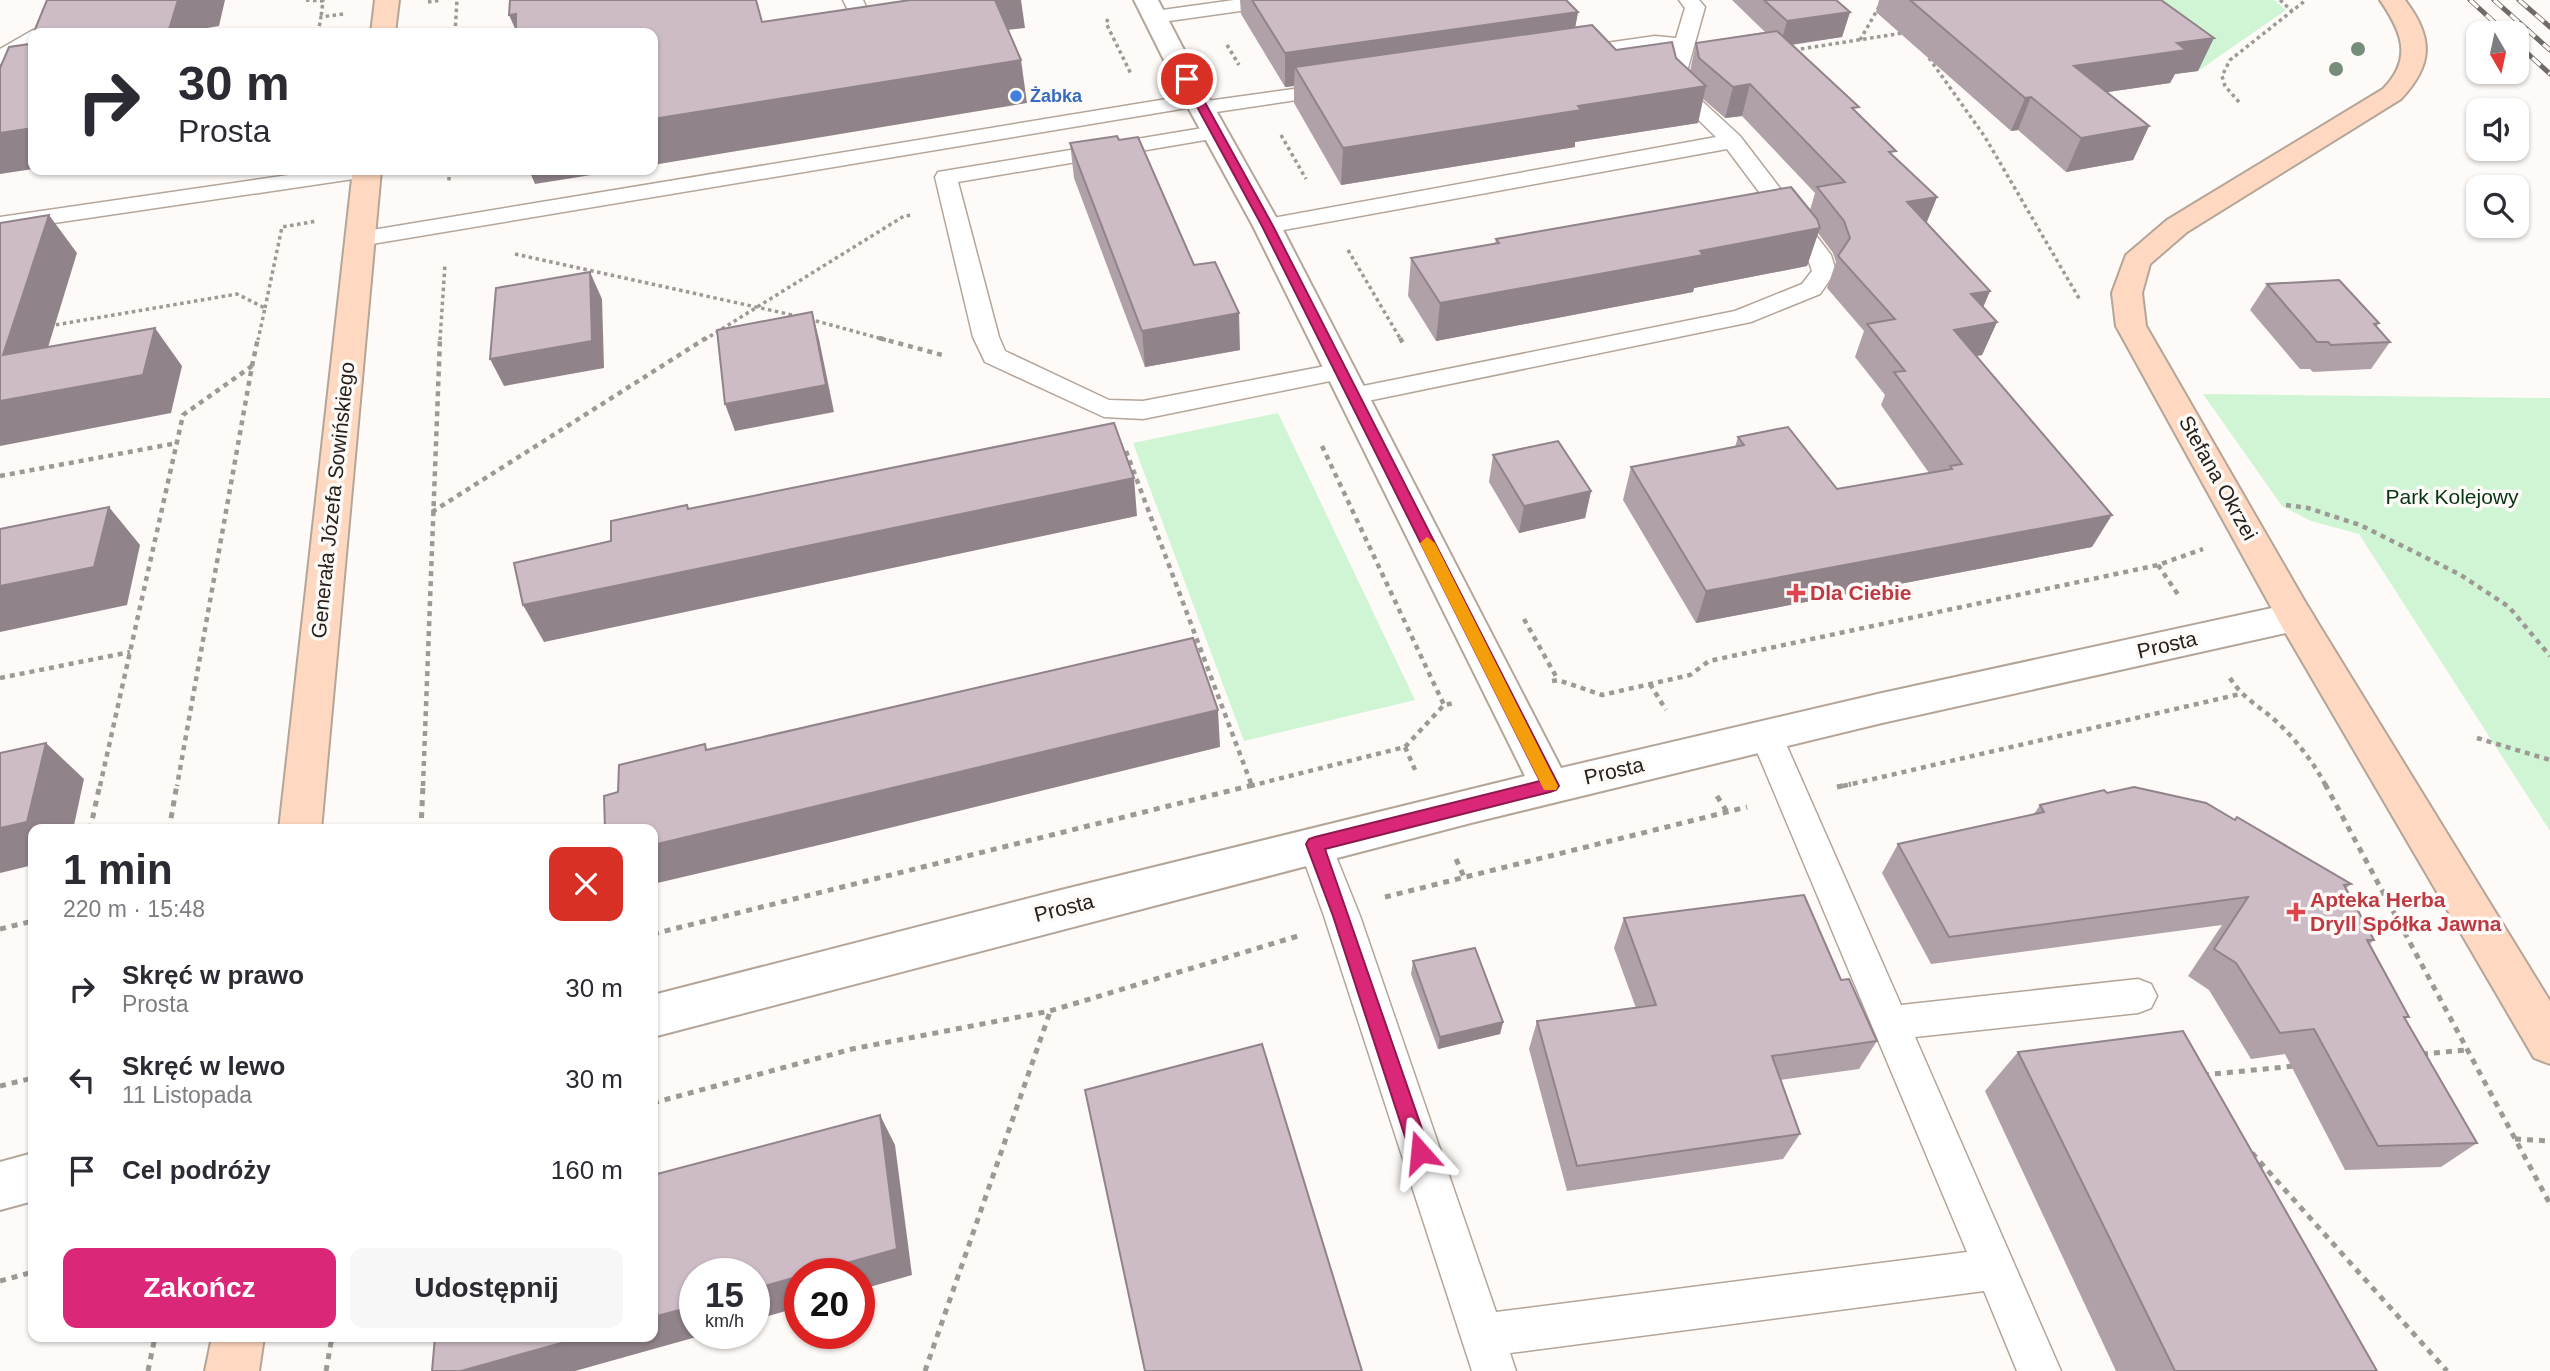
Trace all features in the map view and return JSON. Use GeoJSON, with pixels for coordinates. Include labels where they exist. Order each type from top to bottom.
{"type":"FeatureCollection","features":[{"type":"Feature","properties":{"kind":"street"},"geometry":{"type":"LineString","coordinates":[[384,28],[387,0]]}},
{"type":"Feature","properties":{"kind":"street","name":"Stefana Okrzei"},"geometry":{"type":"LineString","coordinates":[[2392,0],[2400,8],[2415,49],[2410,75],[2392,94],[2177,226],[2136,261],[2127,293],[2131,326],[2295,617],[2550,1043]]}},
{"type":"Feature","properties":{"kind":"street"},"geometry":{"type":"LineString","coordinates":[[1151,8],[1268,226],[1550,786]]}},
{"type":"Feature","properties":{"kind":"street","name":"Generała Józefa Sowińskiego"},"geometry":{"type":"LineString","coordinates":[[301,824],[366,175]]}},
{"type":"Feature","properties":{"kind":"street","name":"Prosta"},"geometry":{"type":"LineString","coordinates":[[658,1015],[1315,844],[1550,786],[2295,617]]}},
{"type":"Feature","properties":{"kind":"street"},"geometry":{"type":"LineString","coordinates":[[0,1186],[28,1178]]}},
{"type":"Feature","properties":{"kind":"street"},"geometry":{"type":"LineString","coordinates":[[232,1371],[237,1342]]}},
{"type":"Feature","properties":{"kind":"lane"},"geometry":{"type":"LineString","coordinates":[[853,0],[860,16],[968,0]]}},
{"type":"Feature","properties":{"kind":"lane"},"geometry":{"type":"LineString","coordinates":[[1151,8],[1205,10],[1275,0]]}},
{"type":"Feature","properties":{"kind":"lane"},"geometry":{"type":"LineString","coordinates":[[1354,86],[1260,100],[946,177],[986,337],[994,356],[1104,408],[1143,410],[1347,383],[1399,387],[1742,317],[1811,289],[1824,271],[1819,255],[1732,141],[1680,92],[1676,75],[1695,7],[1689,0]]}},
{"type":"Feature","properties":{"kind":"lane"},"geometry":{"type":"LineString","coordinates":[[0,58],[28,40]]}},
{"type":"Feature","properties":{"kind":"lane"},"geometry":{"type":"LineString","coordinates":[[1545,58],[1655,42],[1684,45]]}},
{"type":"Feature","properties":{"kind":"lane"},"geometry":{"type":"LineString","coordinates":[[361,226],[447,223],[1205,113]]}},
{"type":"Feature","properties":{"kind":"lane"},"geometry":{"type":"LineString","coordinates":[[1268,226],[1732,141]]}},
{"type":"Feature","properties":{"kind":"lane"},"geometry":{"type":"LineString","coordinates":[[0,224],[333,175]]}},
{"type":"Feature","properties":{"kind":"lane"},"geometry":{"type":"LineString","coordinates":[[1766,735],[2039,1371]]}},
{"type":"Feature","properties":{"kind":"lane"},"geometry":{"type":"LineString","coordinates":[[1315,844],[1342,916],[1488,1353],[1995,1269]]}},
{"type":"Feature","properties":{"kind":"lane"},"geometry":{"type":"LineString","coordinates":[[1889,1023],[2138,996]]}},
{"type":"Feature","properties":{"kind":"path"},"geometry":{"type":"LineString","coordinates":[[306,0],[323,1],[321,17]]}},
{"type":"Feature","properties":{"kind":"path"},"geometry":{"type":"LineString","coordinates":[[455,28],[457,0]]}},
{"type":"Feature","properties":{"kind":"path"},"geometry":{"type":"LineString","coordinates":[[1860,40],[1883,0]]}},
{"type":"Feature","properties":{"kind":"path"},"geometry":{"type":"LineString","coordinates":[[2280,0],[2292,10]]}},
{"type":"Feature","properties":{"kind":"path"},"geometry":{"type":"LineString","coordinates":[[2239,102],[2225,86],[2222,76],[2230,60],[2306,0]]}},
{"type":"Feature","properties":{"kind":"path"},"geometry":{"type":"LineString","coordinates":[[1205,10],[1410,356],[1402,371],[1399,387]]}},
{"type":"Feature","properties":{"kind":"path"},"geometry":{"type":"LineString","coordinates":[[1782,52],[1911,32]]}},
{"type":"Feature","properties":{"kind":"path"},"geometry":{"type":"LineString","coordinates":[[1926,53],[1985,137],[2085,309]]}},
{"type":"Feature","properties":{"kind":"path"},"geometry":{"type":"LineString","coordinates":[[432,512],[904,216],[954,208]]}},
{"type":"Feature","properties":{"kind":"path"},"geometry":{"type":"LineString","coordinates":[[421,824],[432,512],[447,223]]}},
{"type":"Feature","properties":{"kind":"path"},"geometry":{"type":"LineString","coordinates":[[170,824],[252,366],[282,227],[361,226]]}},
{"type":"Feature","properties":{"kind":"path"},"geometry":{"type":"LineString","coordinates":[[513,254],[757,306],[954,359]]}},
{"type":"Feature","properties":{"kind":"path"},"geometry":{"type":"LineString","coordinates":[[39,328],[237,293],[265,308]]}},
{"type":"Feature","properties":{"kind":"path"},"geometry":{"type":"LineString","coordinates":[[91,824],[183,415],[252,366]]}},
{"type":"Feature","properties":{"kind":"path"},"geometry":{"type":"LineString","coordinates":[[0,476],[177,443]]}},
{"type":"Feature","properties":{"kind":"path"},"geometry":{"type":"LineString","coordinates":[[1125,447],[1252,786]]}},
{"type":"Feature","properties":{"kind":"path"},"geometry":{"type":"LineString","coordinates":[[2231,502],[2272,503],[2308,508],[2360,524],[2459,574],[2509,607],[2550,656]]}},
{"type":"Feature","properties":{"kind":"path"},"geometry":{"type":"LineString","coordinates":[[1650,684],[1690,674],[1709,661],[2158,565],[2209,547]]}},
{"type":"Feature","properties":{"kind":"path"},"geometry":{"type":"LineString","coordinates":[[1517,607],[1558,680]]}},
{"type":"Feature","properties":{"kind":"path"},"geometry":{"type":"LineString","coordinates":[[0,678],[130,652]]}},
{"type":"Feature","properties":{"kind":"path"},"geometry":{"type":"LineString","coordinates":[[1378,898],[1794,797],[2239,694],[2278,723],[2317,769],[2550,1204]]}},
{"type":"Feature","properties":{"kind":"path"},"geometry":{"type":"LineString","coordinates":[[2477,738],[2550,760]]}},
{"type":"Feature","properties":{"kind":"path"},"geometry":{"type":"LineString","coordinates":[[658,933],[1405,747]]}},
{"type":"Feature","properties":{"kind":"path"},"geometry":{"type":"LineString","coordinates":[[0,929],[28,921]]}},
{"type":"Feature","properties":{"kind":"path"},"geometry":{"type":"LineString","coordinates":[[658,1102],[852,1049],[1050,1011],[1309,933]]}},
{"type":"Feature","properties":{"kind":"path"},"geometry":{"type":"LineString","coordinates":[[925,1371],[1050,1011]]}},
{"type":"Feature","properties":{"kind":"path"},"geometry":{"type":"LineString","coordinates":[[2413,1055],[2467,1050]]}},
{"type":"Feature","properties":{"kind":"path"},"geometry":{"type":"LineString","coordinates":[[2197,1076],[2305,1065]]}},
{"type":"Feature","properties":{"kind":"path"},"geometry":{"type":"LineString","coordinates":[[0,1086],[28,1079]]}},
{"type":"Feature","properties":{"kind":"path"},"geometry":{"type":"LineString","coordinates":[[2514,1139],[2550,1141]]}},
{"type":"Feature","properties":{"kind":"path"},"geometry":{"type":"LineString","coordinates":[[2247,1148],[2447,1371]]}},
{"type":"Feature","properties":{"kind":"path"},"geometry":{"type":"LineString","coordinates":[[0,1281],[28,1273]]}},
{"type":"Feature","properties":{"kind":"path"},"geometry":{"type":"LineString","coordinates":[[148,1371],[154,1342]]}},
{"type":"Feature","properties":{"kind":"path"},"geometry":{"type":"LineString","coordinates":[[326,1371],[331,1342]]}},
{"type":"Feature","properties":{"kind":"green space"},"geometry":{"type":"Polygon","coordinates":[[[2044,0],[2274,0],[2286,10],[2198,71],[2152,37],[2026,97],[1980,104],[1920,17],[2044,0]]]}},
{"type":"Feature","properties":{"kind":"green space","name":"Park Kolejowy"},"geometry":{"type":"Polygon","coordinates":[[[2203,394],[2550,398],[2550,831],[2359,534],[2311,521],[2282,506],[2203,394]]]}},
{"type":"Feature","properties":{"kind":"green space"},"geometry":{"type":"Polygon","coordinates":[[[1278,413],[1415,700],[1244,741],[1133,443],[1278,413]]]}},
{"type":"Feature","properties":{"kind":"building"},"geometry":{"type":"Polygon","coordinates":[[[47,0],[178,0],[170,28],[36,28],[47,0]]]}},
{"type":"Feature","properties":{"kind":"building"},"geometry":{"type":"Polygon","coordinates":[[[510,0],[756,0],[762,22],[910,0],[995,0],[1021,60],[658,118],[658,28],[516,28],[516,14],[509,15],[510,0]]]}},
{"type":"Feature","properties":{"kind":"building"},"geometry":{"type":"Polygon","coordinates":[[[1252,0],[1566,0],[1578,12],[1285,53],[1252,0]]]}},
{"type":"Feature","properties":{"kind":"building"},"geometry":{"type":"Polygon","coordinates":[[[1764,0],[1836,0],[1850,12],[1787,21],[1764,0]]]}},
{"type":"Feature","properties":{"kind":"building"},"geometry":{"type":"Polygon","coordinates":[[[1910,0],[2161,0],[2214,38],[2177,43],[2186,50],[2074,66],[2149,126],[2081,138],[2031,97],[2025,98],[1910,0]]]}},
{"type":"Feature","properties":{"kind":"building"},"geometry":{"type":"Polygon","coordinates":[[[1592,25],[1616,50],[1672,42],[1676,58],[1706,86],[1578,106],[1581,110],[1343,148],[1295,67],[1592,25]]]}},
{"type":"Feature","properties":{"kind":"building"},"geometry":{"type":"Polygon","coordinates":[[[1777,31],[1859,107],[1852,108],[1896,151],[1889,152],[1937,197],[1907,202],[1990,291],[1971,294],[1997,322],[1954,330],[2112,515],[1706,591],[1631,467],[1744,445],[1738,437],[1788,427],[1837,489],[1952,469],[1950,466],[1962,464],[1894,372],[1905,371],[1867,324],[1895,319],[1838,256],[1850,238],[1844,221],[1817,187],[1845,182],[1750,84],[1733,87],[1699,58],[1696,43],[1777,31]]]}},
{"type":"Feature","properties":{"kind":"building"},"geometry":{"type":"Polygon","coordinates":[[[28,44],[28,129],[0,133],[0,68],[9,47],[28,44]]]}},
{"type":"Feature","properties":{"kind":"building"},"geometry":{"type":"Polygon","coordinates":[[[1117,136],[1119,140],[1138,137],[1194,265],[1215,262],[1239,313],[1142,331],[1070,143],[1117,136]]]}},
{"type":"Feature","properties":{"kind":"building"},"geometry":{"type":"Polygon","coordinates":[[[1791,187],[1817,219],[1820,228],[1700,251],[1703,255],[1440,303],[1411,258],[1499,243],[1496,239],[1791,187]]]}},
{"type":"Feature","properties":{"kind":"building"},"geometry":{"type":"Polygon","coordinates":[[[49,215],[3,355],[155,328],[143,375],[0,401],[0,223],[49,215]]]}},
{"type":"Feature","properties":{"kind":"building"},"geometry":{"type":"Polygon","coordinates":[[[590,272],[592,341],[490,359],[496,288],[590,272]]]}},
{"type":"Feature","properties":{"kind":"building"},"geometry":{"type":"Polygon","coordinates":[[[2339,280],[2379,323],[2374,324],[2390,342],[2331,345],[2328,342],[2317,342],[2267,284],[2339,280]]]}},
{"type":"Feature","properties":{"kind":"building"},"geometry":{"type":"Polygon","coordinates":[[[812,312],[826,385],[725,404],[717,330],[812,312]]]}},
{"type":"Feature","properties":{"kind":"building"},"geometry":{"type":"Polygon","coordinates":[[[1114,423],[1134,478],[523,605],[514,563],[611,541],[611,521],[687,505],[688,509],[1114,423]]]}},
{"type":"Feature","properties":{"kind":"building"},"geometry":{"type":"Polygon","coordinates":[[[1558,441],[1591,491],[1524,506],[1493,455],[1558,441]]]}},
{"type":"Feature","properties":{"kind":"building"},"geometry":{"type":"Polygon","coordinates":[[[109,507],[94,567],[0,586],[0,529],[109,507]]]}},
{"type":"Feature","properties":{"kind":"building"},"geometry":{"type":"Polygon","coordinates":[[[1193,638],[1218,710],[658,844],[658,824],[605,824],[604,796],[618,792],[619,765],[705,744],[706,750],[1193,638]]]}},
{"type":"Feature","properties":{"kind":"building"},"geometry":{"type":"Polygon","coordinates":[[[46,743],[27,822],[0,828],[0,753],[46,743]]]}},
{"type":"Feature","properties":{"kind":"building"},"geometry":{"type":"Polygon","coordinates":[[[2134,787],[2206,803],[2235,820],[2237,817],[2351,884],[2344,885],[2374,940],[2367,940],[2409,1017],[2404,1017],[2477,1143],[2378,1146],[2314,1029],[2280,1033],[2236,963],[2214,949],[2248,897],[1949,937],[1898,844],[2044,812],[2040,805],[2104,790],[2107,793],[2134,787]]]}},
{"type":"Feature","properties":{"kind":"building"},"geometry":{"type":"Polygon","coordinates":[[[1804,895],[1841,980],[1849,979],[1877,1041],[1772,1056],[1800,1134],[1577,1166],[1537,1021],[1656,1005],[1624,918],[1804,895]]]}},
{"type":"Feature","properties":{"kind":"building"},"geometry":{"type":"Polygon","coordinates":[[[1475,948],[1503,1022],[1440,1037],[1413,961],[1475,948]]]}},
{"type":"Feature","properties":{"kind":"building"},"geometry":{"type":"Polygon","coordinates":[[[2183,1031],[2377,1371],[2175,1371],[2018,1052],[2183,1031]]]}},
{"type":"Feature","properties":{"kind":"building"},"geometry":{"type":"Polygon","coordinates":[[[1262,1044],[1362,1371],[1145,1371],[1085,1090],[1262,1044]]]}},
{"type":"Feature","properties":{"kind":"building"},"geometry":{"type":"Polygon","coordinates":[[[880,1115],[897,1249],[865,1258],[784,1258],[784,1281],[770,1284],[770,1258],[679,1258],[679,1310],[658,1316],[658,1174],[880,1115]]]}},
{"type":"Feature","properties":{"kind":"building"},"geometry":{"type":"Polygon","coordinates":[[[435,1342],[565,1342],[461,1371],[432,1371],[435,1342]]]}},
{"type":"Feature","properties":{"kind":"railway"},"geometry":{"type":"LineString","coordinates":[[2470,0],[2493,21]]}},
{"type":"Feature","properties":{"kind":"railway"},"geometry":{"type":"LineString","coordinates":[[2494,0],[2550,50]]}},
{"type":"Feature","properties":{"kind":"railway"},"geometry":{"type":"LineString","coordinates":[[2519,0],[2550,27]]}},
{"type":"Feature","properties":{"kind":"railway"},"geometry":{"type":"LineString","coordinates":[[2529,55],[2550,74]]}},
{"type":"Feature","properties":{"kind":"slow traffic"},"geometry":{"type":"LineString","coordinates":[[1427,543],[1550,786]]}},
{"type":"Feature","properties":{"kind":"place","name":"Żabka"},"geometry":{"type":"Point","coordinates":[1016,96]}},
{"type":"Feature","properties":{"kind":"place","name":"Dla Ciebie"},"geometry":{"type":"Point","coordinates":[1796,593]}},
{"type":"Feature","properties":{"kind":"place","name":"Apteka Herba Dryll Spółka Jawna"},"geometry":{"type":"Point","coordinates":[2296,912]}},
{"type":"Feature","properties":{"kind":"route"},"geometry":{"type":"LineString","coordinates":[[1187,79],[1268,226],[1550,786],[1315,844],[1342,916],[1420,1152]]}}]}
